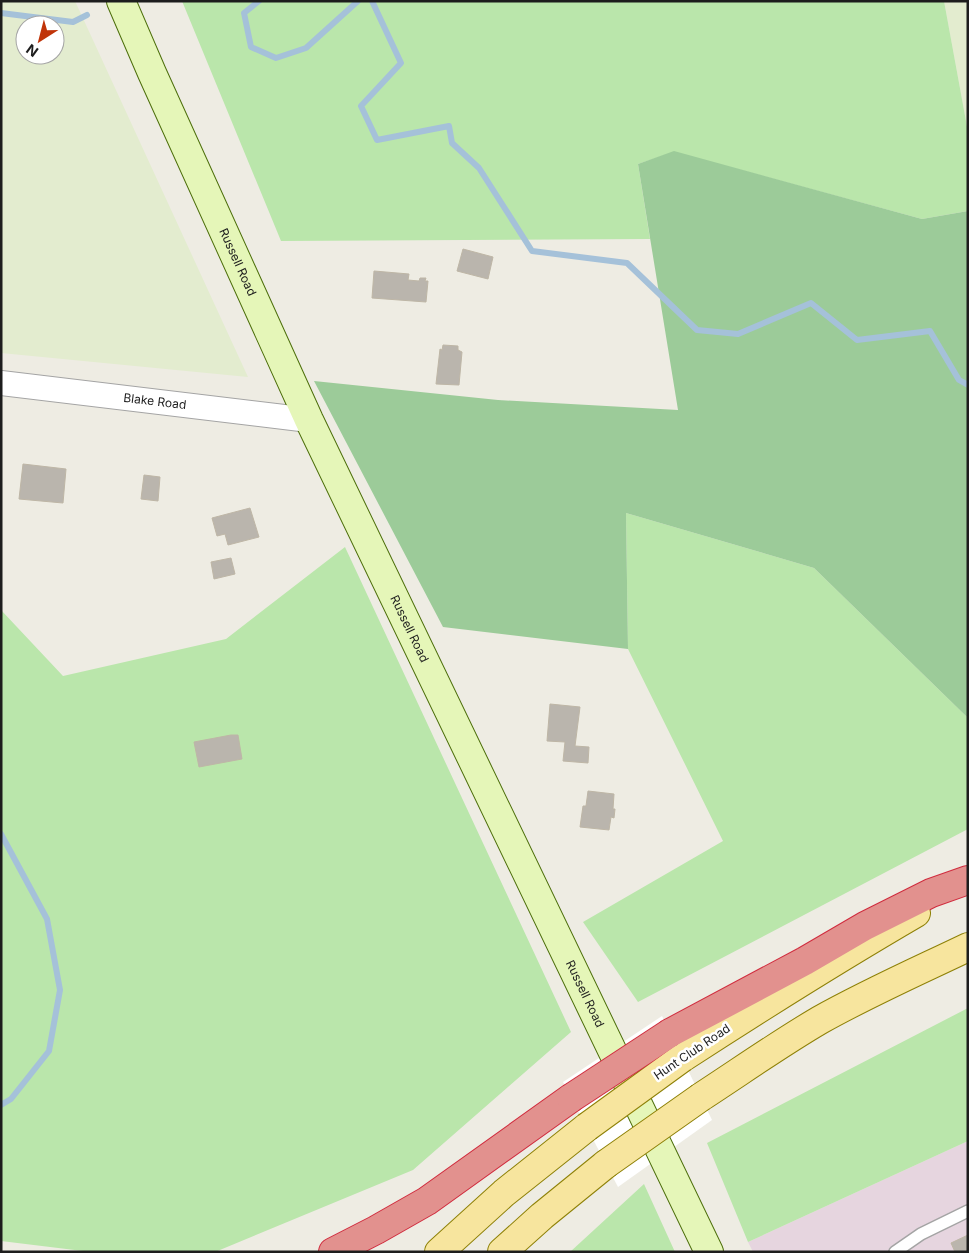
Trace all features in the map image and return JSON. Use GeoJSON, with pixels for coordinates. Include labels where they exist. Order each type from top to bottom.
{"type":"FeatureCollection","features":[{"type":"Feature","properties":{"kind":"highway"},"geometry":{"type":"LineString","coordinates":[[333,1252],[427,1201],[571,1098],[670,1033],[931,892],[968,880]]}},
{"type":"Feature","properties":{"kind":"main road","name":"Russell Road"},"geometry":{"type":"LineString","coordinates":[[121,1],[309,420],[709,1252]]}},
{"type":"Feature","properties":{"kind":"main road","name":"Hunt Club Road"},"geometry":{"type":"LineString","coordinates":[[439,1252],[504,1193],[587,1127],[682,1058],[854,949],[968,886]]}},
{"type":"Feature","properties":{"kind":"main road"},"geometry":{"type":"LineString","coordinates":[[502,1252],[542,1216],[606,1164],[766,1054],[821,1020],[878,989],[968,947]]}},
{"type":"Feature","properties":{"kind":"street","name":"Blake Road"},"geometry":{"type":"LineString","coordinates":[[1,383],[309,420]]}},
{"type":"Feature","properties":{"kind":"lane"},"geometry":{"type":"LineString","coordinates":[[895,1252],[921,1234],[968,1211]]}},
{"type":"Feature","properties":{"kind":"shaded area"},"geometry":{"type":"Polygon","coordinates":[[[968,1141],[968,1252],[753,1252],[748,1242],[968,1141]]]}},
{"type":"Feature","properties":{"kind":"green space"},"geometry":{"type":"Polygon","coordinates":[[[1,1],[75,1],[248,377],[1,353],[1,1]]]}},
{"type":"Feature","properties":{"kind":"green space"},"geometry":{"type":"Polygon","coordinates":[[[182,1],[944,1],[968,132],[968,211],[922,219],[674,152],[638,164],[650,239],[281,241],[182,1]]]}},
{"type":"Feature","properties":{"kind":"green space"},"geometry":{"type":"Polygon","coordinates":[[[944,1],[968,1],[968,132],[944,1]]]}},
{"type":"Feature","properties":{"kind":"green space"},"geometry":{"type":"Polygon","coordinates":[[[674,151],[922,219],[968,211],[968,718],[814,568],[626,513],[628,649],[443,627],[314,381],[498,400],[678,410],[638,164],[674,151]]]}},
{"type":"Feature","properties":{"kind":"green space"},"geometry":{"type":"Polygon","coordinates":[[[626,513],[814,568],[968,718],[968,829],[638,1002],[583,922],[723,841],[628,649],[626,513]]]}},
{"type":"Feature","properties":{"kind":"green space"},"geometry":{"type":"Polygon","coordinates":[[[345,547],[571,1032],[413,1170],[215,1252],[91,1252],[1,1241],[1,610],[63,676],[226,639],[345,547]]]}},
{"type":"Feature","properties":{"kind":"green space"},"geometry":{"type":"Polygon","coordinates":[[[968,1008],[968,1141],[748,1242],[707,1143],[968,1008]]]}},
{"type":"Feature","properties":{"kind":"green space"},"geometry":{"type":"Polygon","coordinates":[[[644,1184],[675,1252],[570,1252],[644,1184]]]}},
{"type":"Feature","properties":{"kind":"pier"},"geometry":{"type":"Polygon","coordinates":[[[662,1016],[712,1120],[618,1187],[563,1082],[662,1016]]]}},
{"type":"Feature","properties":{"kind":"building"},"geometry":{"type":"Polygon","coordinates":[[[463,249],[493,257],[488,279],[457,271],[463,249]]]}},
{"type":"Feature","properties":{"kind":"building"},"geometry":{"type":"Polygon","coordinates":[[[374,271],[409,274],[408,280],[419,281],[420,278],[426,278],[425,281],[428,281],[426,302],[372,298],[374,271]]]}},
{"type":"Feature","properties":{"kind":"building"},"geometry":{"type":"Polygon","coordinates":[[[443,345],[458,346],[458,350],[462,352],[459,385],[436,384],[440,349],[442,350],[443,345]]]}},
{"type":"Feature","properties":{"kind":"building"},"geometry":{"type":"Polygon","coordinates":[[[23,464],[66,469],[63,503],[19,499],[23,464]]]}},
{"type":"Feature","properties":{"kind":"building"},"geometry":{"type":"Polygon","coordinates":[[[144,475],[160,477],[158,501],[141,499],[144,475]]]}},
{"type":"Feature","properties":{"kind":"building"},"geometry":{"type":"Polygon","coordinates":[[[250,508],[259,537],[228,545],[225,534],[217,536],[212,518],[250,508]]]}},
{"type":"Feature","properties":{"kind":"building"},"geometry":{"type":"Polygon","coordinates":[[[231,558],[235,574],[214,579],[211,562],[231,558]]]}},
{"type":"Feature","properties":{"kind":"building"},"geometry":{"type":"Polygon","coordinates":[[[550,704],[580,707],[575,746],[589,747],[588,763],[563,761],[565,742],[547,741],[550,704]]]}},
{"type":"Feature","properties":{"kind":"building"},"geometry":{"type":"Polygon","coordinates":[[[238,735],[242,759],[199,767],[194,742],[238,735]]]}},
{"type":"Feature","properties":{"kind":"building"},"geometry":{"type":"Polygon","coordinates":[[[588,791],[614,794],[614,818],[611,817],[609,830],[580,827],[583,806],[586,806],[588,791]]]}},
{"type":"Feature","properties":{"kind":"building"},"geometry":{"type":"Polygon","coordinates":[[[968,1235],[968,1252],[955,1252],[951,1243],[968,1235]]]}},
{"type":"Feature","properties":{"kind":"waterway"},"geometry":{"type":"LineString","coordinates":[[259,1],[244,13],[251,47],[276,58],[306,48],[358,1]]}},
{"type":"Feature","properties":{"kind":"waterway"},"geometry":{"type":"LineString","coordinates":[[372,1],[401,63],[361,106],[377,140],[449,126],[452,143],[479,168],[532,251],[627,263],[697,330],[738,334],[811,303],[857,340],[930,331],[959,380],[968,385]]}},
{"type":"Feature","properties":{"kind":"waterway"},"geometry":{"type":"LineString","coordinates":[[1,13],[73,22],[87,15]]}},
{"type":"Feature","properties":{"kind":"waterway"},"geometry":{"type":"LineString","coordinates":[[1,834],[47,919],[60,990],[49,1051],[11,1099],[1,1105]]}}]}
